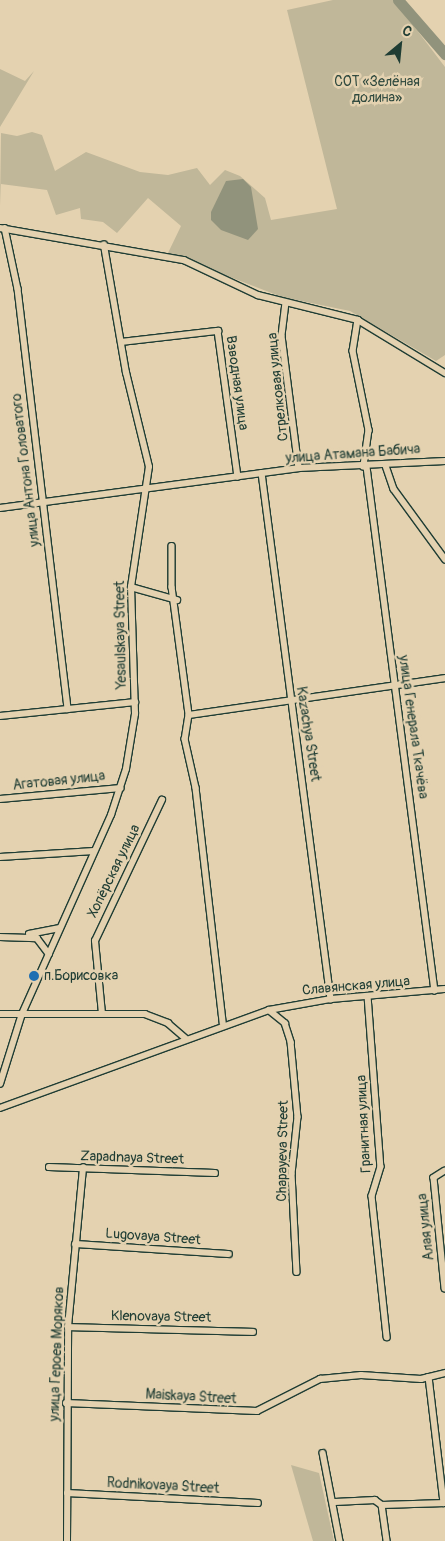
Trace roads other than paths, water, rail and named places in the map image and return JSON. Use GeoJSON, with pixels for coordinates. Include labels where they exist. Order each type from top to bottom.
{"type":"FeatureCollection","features":[{"type":"Feature","properties":{"kind":"street"},"geometry":{"type":"LineString","coordinates":[[2,228],[184,260],[286,303],[358,320],[445,373]]}},
{"type":"Feature","properties":{"kind":"street","name":"улица Антона Головатого"},"geometry":{"type":"LineString","coordinates":[[2,228],[18,289],[68,709]]}},
{"type":"Feature","properties":{"kind":"street","name":"Yesaulskaya Street"},"geometry":{"type":"LineString","coordinates":[[0,1084],[22,1014],[49,954],[58,928],[94,851],[120,788],[130,753],[135,702],[131,587],[147,490],[145,437],[121,342],[104,246]]}},
{"type":"Feature","properties":{"kind":"street","name":"Стрелковая улица"},"geometry":{"type":"LineString","coordinates":[[286,303],[282,336],[299,468]]}},
{"type":"Feature","properties":{"kind":"street","name":"улица Генерала Ткачёва"},"geometry":{"type":"LineString","coordinates":[[358,320],[353,351],[369,430],[366,467],[435,991]]}},
{"type":"Feature","properties":{"kind":"street","name":"Взводная улица"},"geometry":{"type":"LineString","coordinates":[[121,342],[218,331],[238,477]]}},
{"type":"Feature","properties":{"kind":"street","name":"улица Атамана Бабича"},"geometry":{"type":"LineString","coordinates":[[0,508],[147,490],[299,468],[366,467],[445,461]]}},
{"type":"Feature","properties":{"kind":"street"},"geometry":{"type":"LineString","coordinates":[[386,466],[394,489],[445,558]]}},
{"type":"Feature","properties":{"kind":"street","name":"Kazachya Street"},"geometry":{"type":"LineString","coordinates":[[262,473],[289,699],[331,999]]}},
{"type":"Feature","properties":{"kind":"street"},"geometry":{"type":"LineString","coordinates":[[0,1108],[224,1023],[196,788],[185,739],[189,715],[177,600],[172,587],[172,546]]}},
{"type":"Feature","properties":{"kind":"street"},"geometry":{"type":"LineString","coordinates":[[131,587],[177,600]]}},
{"type":"Feature","properties":{"kind":"street"},"geometry":{"type":"LineString","coordinates":[[189,715],[289,699],[445,678]]}},
{"type":"Feature","properties":{"kind":"street"},"geometry":{"type":"LineString","coordinates":[[0,716],[135,702]]}},
{"type":"Feature","properties":{"kind":"street","name":"Агатовая улица"},"geometry":{"type":"LineString","coordinates":[[0,799],[120,788]]}},
{"type":"Feature","properties":{"kind":"street","name":"Хопёрская улица"},"geometry":{"type":"LineString","coordinates":[[102,1014],[95,941],[162,800]]}},
{"type":"Feature","properties":{"kind":"street"},"geometry":{"type":"LineString","coordinates":[[0,857],[94,851]]}},
{"type":"Feature","properties":{"kind":"street"},"geometry":{"type":"LineString","coordinates":[[0,938],[27,935],[58,928]]}},
{"type":"Feature","properties":{"kind":"street"},"geometry":{"type":"LineString","coordinates":[[27,935],[37,938],[49,954]]}},
{"type":"Feature","properties":{"kind":"street","name":"Славянская улица"},"geometry":{"type":"LineString","coordinates":[[224,1023],[269,1010],[331,999],[445,989]]}},
{"type":"Feature","properties":{"kind":"street","name":"Гранитная улица"},"geometry":{"type":"LineString","coordinates":[[368,996],[382,1167],[372,1196],[387,1337]]}},
{"type":"Feature","properties":{"kind":"street","name":"Chapayeva Street"},"geometry":{"type":"LineString","coordinates":[[269,1010],[285,1023],[291,1042],[298,1117],[292,1174],[297,1272]]}},
{"type":"Feature","properties":{"kind":"street"},"geometry":{"type":"LineString","coordinates":[[0,1014],[156,1016],[185,1038]]}},
{"type":"Feature","properties":{"kind":"street","name":"Zapadnaya Street"},"geometry":{"type":"LineString","coordinates":[[49,1168],[215,1173]]}},
{"type":"Feature","properties":{"kind":"street","name":"улица Героев Моряков"},"geometry":{"type":"LineString","coordinates":[[67,1541],[66,1404],[68,1328],[83,1168]]}},
{"type":"Feature","properties":{"kind":"street","name":"Алая улица"},"geometry":{"type":"LineString","coordinates":[[445,1171],[434,1178],[445,1288]]}},
{"type":"Feature","properties":{"kind":"street","name":"Lugovaya Street"},"geometry":{"type":"LineString","coordinates":[[75,1244],[229,1254]]}},
{"type":"Feature","properties":{"kind":"street","name":"Klenovaya Street"},"geometry":{"type":"LineString","coordinates":[[68,1328],[253,1332]]}},
{"type":"Feature","properties":{"kind":"street"},"geometry":{"type":"LineString","coordinates":[[335,1502],[375,1500],[382,1505],[445,1503],[429,1377],[445,1373]]}},
{"type":"Feature","properties":{"kind":"street","name":"Maiskaya Street"},"geometry":{"type":"LineString","coordinates":[[66,1404],[256,1411],[307,1383],[361,1375],[429,1377]]}},
{"type":"Feature","properties":{"kind":"street"},"geometry":{"type":"LineString","coordinates":[[323,1453],[335,1502],[340,1541]]}},
{"type":"Feature","properties":{"kind":"street","name":"Rodnikovaya Street"},"geometry":{"type":"LineString","coordinates":[[66,1493],[258,1503]]}},
{"type":"Feature","properties":{"kind":"street"},"geometry":{"type":"LineString","coordinates":[[382,1505],[386,1541]]}},
{"type":"Feature","properties":{"kind":"waterway"},"geometry":{"type":"LineString","coordinates":[[398,0],[445,54]]}},
{"type":"Feature","properties":{"kind":"place","name":"п.Борисовка"},"geometry":{"type":"Point","coordinates":[34,976]}},
{"type":"Feature","properties":{"kind":"park label","name":"СОТ «Зелёная долина»"},"geometry":{"type":"Point","coordinates":[377,90]}}]}
